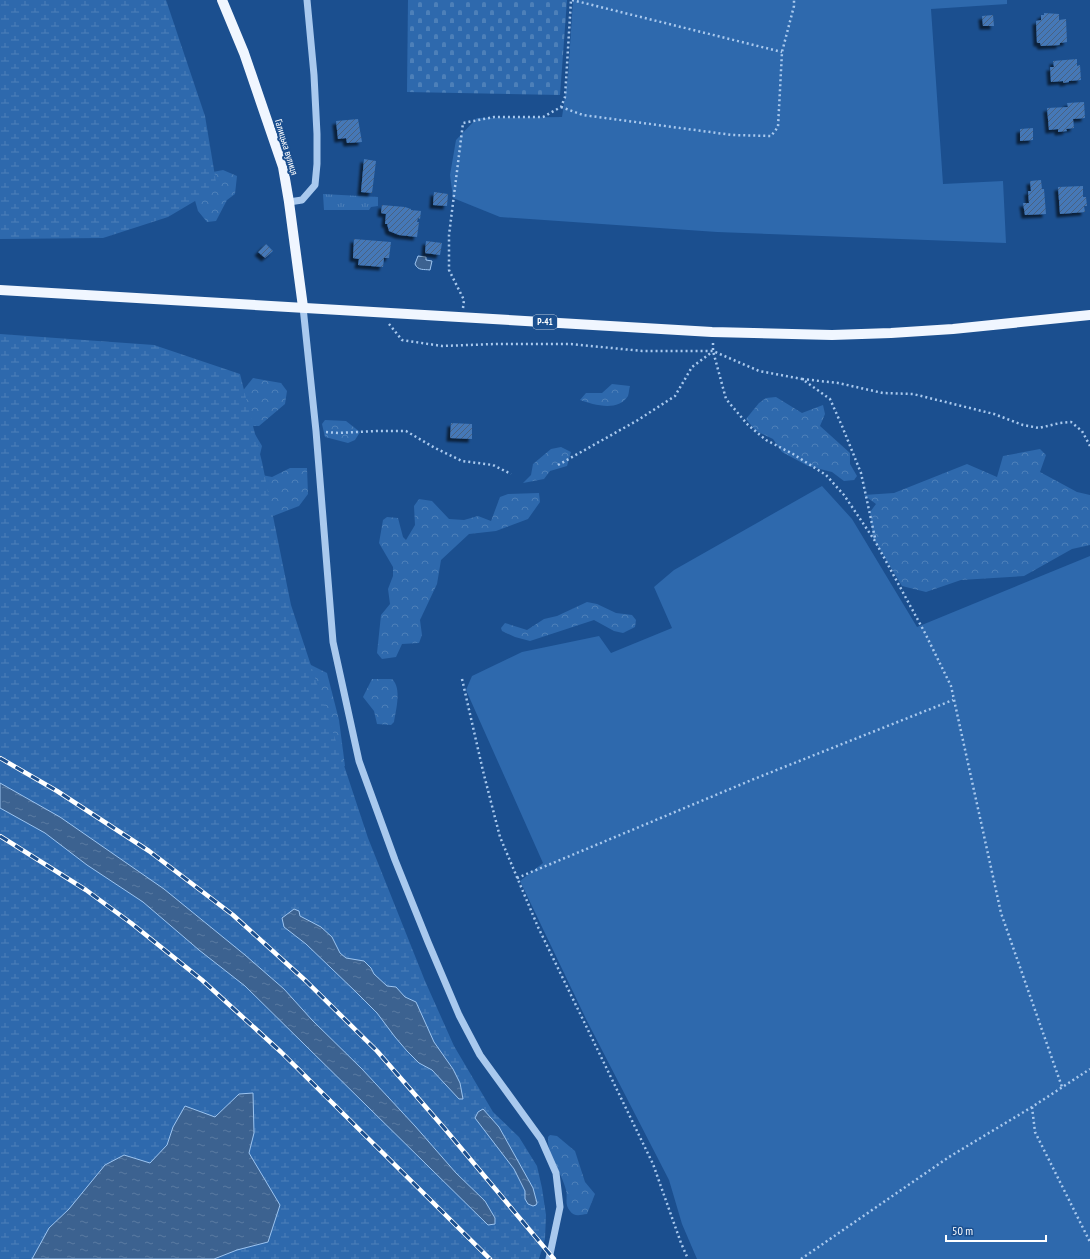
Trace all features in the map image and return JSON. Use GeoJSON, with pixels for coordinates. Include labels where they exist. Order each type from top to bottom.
{"type":"FeatureCollection","features":[{"type":"Feature","properties":{"kind":"main road","name":"Галицька вулиця"},"geometry":{"type":"LineString","coordinates":[[222,0],[244,53],[283,167],[303,307]]}},
{"type":"Feature","properties":{"kind":"main road","name":"Р-41"},"geometry":{"type":"LineString","coordinates":[[0,290],[712,332],[832,335],[953,329],[1090,314]]}},
{"type":"Feature","properties":{"kind":"street"},"geometry":{"type":"LineString","coordinates":[[289,202],[302,200],[314,185],[317,164],[314,75],[307,0]]}},
{"type":"Feature","properties":{"kind":"street"},"geometry":{"type":"LineString","coordinates":[[303,307],[316,431],[333,642],[359,761],[395,860],[459,1015],[480,1055],[541,1139],[556,1173],[560,1207],[549,1259]]}},
{"type":"Feature","properties":{"kind":"path"},"geometry":{"type":"LineString","coordinates":[[462,317],[464,300],[449,270],[449,235],[464,124],[494,117],[543,117],[561,107],[565,97],[572,0],[782,52]]}},
{"type":"Feature","properties":{"kind":"path"},"geometry":{"type":"LineString","coordinates":[[561,107],[582,115],[732,135],[771,136],[778,127],[782,52],[794,6],[794,0]]}},
{"type":"Feature","properties":{"kind":"path"},"geometry":{"type":"LineString","coordinates":[[380,312],[402,340],[442,346],[571,344],[642,352],[713,351],[759,371],[802,379],[838,383],[883,393],[913,394],[994,414],[1024,425],[1039,428],[1071,422],[1082,431],[1090,446]]}},
{"type":"Feature","properties":{"kind":"path"},"geometry":{"type":"LineString","coordinates":[[712,332],[713,351],[726,399],[748,425],[766,440],[793,454],[826,475],[844,495],[875,541],[925,633],[950,686],[1001,913],[1062,1087]]}},
{"type":"Feature","properties":{"kind":"path"},"geometry":{"type":"LineString","coordinates":[[558,465],[638,420],[675,396],[692,368],[713,351]]}},
{"type":"Feature","properties":{"kind":"path"},"geometry":{"type":"LineString","coordinates":[[802,379],[830,400],[839,419],[861,473],[875,541]]}},
{"type":"Feature","properties":{"kind":"path"},"geometry":{"type":"LineString","coordinates":[[316,431],[338,433],[406,431],[435,448],[462,461],[493,465],[511,474]]}},
{"type":"Feature","properties":{"kind":"path"},"geometry":{"type":"LineString","coordinates":[[462,679],[500,837],[538,927],[653,1164],[688,1259]]}},
{"type":"Feature","properties":{"kind":"path"},"geometry":{"type":"LineString","coordinates":[[517,878],[754,779],[953,700]]}},
{"type":"Feature","properties":{"kind":"path"},"geometry":{"type":"LineString","coordinates":[[801,1259],[948,1157],[1032,1107],[1090,1069]]}},
{"type":"Feature","properties":{"kind":"path"},"geometry":{"type":"LineString","coordinates":[[1032,1107],[1035,1132],[1090,1242]]}},
{"type":"Feature","properties":{"kind":"green space"},"geometry":{"type":"Polygon","coordinates":[[[0,0],[166,0],[205,116],[217,188],[168,217],[103,238],[0,239],[0,0]]]}},
{"type":"Feature","properties":{"kind":"green space"},"geometry":{"type":"Polygon","coordinates":[[[408,0],[567,0],[560,95],[407,92],[408,0]]]}},
{"type":"Feature","properties":{"kind":"green space"},"geometry":{"type":"Polygon","coordinates":[[[573,0],[1007,0],[1007,4],[931,9],[943,184],[1003,181],[1006,243],[717,232],[500,217],[453,198],[450,175],[456,140],[477,118],[562,117],[568,76],[573,0]]]}},
{"type":"Feature","properties":{"kind":"green space"},"geometry":{"type":"Polygon","coordinates":[[[223,170],[237,176],[235,194],[227,200],[216,221],[207,222],[198,211],[194,197],[208,173],[223,170]]]}},
{"type":"Feature","properties":{"kind":"green space"},"geometry":{"type":"Polygon","coordinates":[[[323,194],[378,197],[378,206],[371,207],[369,210],[324,210],[323,194]]]}},
{"type":"Feature","properties":{"kind":"green space"},"geometry":{"type":"Polygon","coordinates":[[[0,334],[154,345],[240,374],[262,462],[291,605],[368,838],[425,981],[454,1046],[493,1112],[519,1137],[537,1166],[546,1215],[545,1239],[539,1259],[0,1259],[0,334]]]}},
{"type":"Feature","properties":{"kind":"green space"},"geometry":{"type":"Polygon","coordinates":[[[253,378],[281,383],[287,391],[285,404],[259,426],[247,426],[252,429],[262,446],[257,467],[262,475],[272,477],[290,468],[307,468],[308,494],[299,506],[268,518],[233,403],[253,378]]]}},
{"type":"Feature","properties":{"kind":"green space"},"geometry":{"type":"Polygon","coordinates":[[[612,384],[630,386],[628,396],[624,401],[612,406],[606,406],[580,400],[586,393],[602,393],[612,384]]]}},
{"type":"Feature","properties":{"kind":"green space"},"geometry":{"type":"Polygon","coordinates":[[[776,397],[802,413],[823,405],[825,414],[820,426],[850,453],[850,464],[857,476],[854,480],[844,481],[832,472],[808,466],[782,452],[773,439],[756,431],[746,419],[759,403],[766,398],[776,397]]]}},
{"type":"Feature","properties":{"kind":"green space"},"geometry":{"type":"Polygon","coordinates":[[[325,420],[346,421],[360,432],[355,440],[348,443],[325,437],[322,424],[325,420]]]}},
{"type":"Feature","properties":{"kind":"green space"},"geometry":{"type":"Polygon","coordinates":[[[561,447],[571,452],[567,466],[550,471],[544,479],[523,483],[531,475],[533,464],[551,449],[561,447]]]}},
{"type":"Feature","properties":{"kind":"green space"},"geometry":{"type":"Polygon","coordinates":[[[1040,449],[1046,455],[1040,472],[1077,492],[1090,495],[1090,545],[1072,549],[1024,576],[961,580],[926,592],[902,586],[873,538],[870,512],[876,504],[864,495],[894,493],[967,464],[997,477],[1003,456],[1040,449]]]}},
{"type":"Feature","properties":{"kind":"green space"},"geometry":{"type":"Polygon","coordinates":[[[822,486],[852,519],[917,627],[1090,556],[1090,1259],[697,1259],[682,1224],[669,1180],[587,1021],[520,881],[543,863],[466,690],[472,676],[522,652],[599,636],[611,653],[672,628],[654,587],[674,570],[822,486]]]}},
{"type":"Feature","properties":{"kind":"green space"},"geometry":{"type":"Polygon","coordinates":[[[539,493],[540,502],[528,519],[496,531],[469,534],[441,560],[437,584],[420,620],[422,635],[419,643],[402,644],[396,657],[382,659],[377,653],[381,615],[390,604],[388,589],[393,576],[393,567],[379,543],[383,520],[387,517],[398,518],[403,537],[406,540],[415,525],[414,506],[419,499],[432,501],[449,519],[464,520],[478,516],[491,521],[500,497],[508,494],[539,493]]]}},
{"type":"Feature","properties":{"kind":"green space"},"geometry":{"type":"Polygon","coordinates":[[[587,602],[597,604],[616,613],[632,615],[636,620],[635,627],[623,633],[614,631],[594,620],[530,641],[515,637],[502,631],[501,628],[505,623],[527,630],[544,619],[557,616],[587,602]]]}},
{"type":"Feature","properties":{"kind":"green space"},"geometry":{"type":"Polygon","coordinates":[[[309,664],[327,673],[339,720],[345,766],[336,768],[309,664]]]}},
{"type":"Feature","properties":{"kind":"green space"},"geometry":{"type":"Polygon","coordinates":[[[372,679],[392,679],[395,683],[398,699],[394,722],[391,725],[377,724],[374,711],[363,697],[372,679]]]}},
{"type":"Feature","properties":{"kind":"green space"},"geometry":{"type":"Polygon","coordinates":[[[550,1135],[557,1136],[575,1151],[585,1182],[595,1194],[587,1214],[575,1215],[568,1208],[564,1183],[552,1158],[548,1144],[548,1137],[550,1135]]]}},
{"type":"Feature","properties":{"kind":"water"},"geometry":{"type":"Polygon","coordinates":[[[418,256],[426,257],[426,260],[432,261],[430,270],[421,269],[416,266],[415,264],[418,256]]]}},
{"type":"Feature","properties":{"kind":"water"},"geometry":{"type":"Polygon","coordinates":[[[0,783],[60,817],[164,889],[284,989],[312,1020],[362,1069],[456,1173],[485,1201],[495,1218],[495,1224],[488,1225],[245,986],[199,950],[143,902],[87,865],[45,833],[0,808],[0,783]]]}},
{"type":"Feature","properties":{"kind":"water"},"geometry":{"type":"Polygon","coordinates":[[[294,909],[299,911],[300,916],[321,927],[332,937],[340,953],[346,958],[364,961],[371,968],[374,974],[387,986],[396,987],[405,997],[416,1002],[434,1042],[453,1069],[460,1083],[463,1099],[459,1099],[432,1070],[419,1063],[395,1037],[377,1013],[306,944],[284,927],[282,918],[294,909]]]}},
{"type":"Feature","properties":{"kind":"water"},"geometry":{"type":"Polygon","coordinates":[[[253,1093],[254,1133],[249,1153],[280,1205],[268,1242],[237,1250],[214,1259],[32,1259],[49,1228],[69,1209],[105,1165],[124,1155],[150,1163],[167,1145],[173,1127],[185,1106],[215,1117],[239,1094],[253,1093]]]}},
{"type":"Feature","properties":{"kind":"water"},"geometry":{"type":"Polygon","coordinates":[[[483,1109],[499,1127],[533,1188],[537,1203],[536,1205],[533,1206],[528,1204],[525,1199],[525,1191],[514,1169],[475,1118],[478,1112],[483,1109]]]}},
{"type":"Feature","properties":{"kind":"building"},"geometry":{"type":"Polygon","coordinates":[[[1044,13],[1059,14],[1059,20],[1066,19],[1067,42],[1060,43],[1060,45],[1041,46],[1040,43],[1037,43],[1036,21],[1041,20],[1041,15],[1044,15],[1044,13]]]}},
{"type":"Feature","properties":{"kind":"building"},"geometry":{"type":"Polygon","coordinates":[[[993,15],[994,26],[983,26],[982,16],[993,15]]]}},
{"type":"Feature","properties":{"kind":"building"},"geometry":{"type":"Polygon","coordinates":[[[1077,59],[1077,66],[1080,65],[1081,80],[1063,83],[1063,81],[1051,82],[1050,67],[1054,67],[1053,61],[1077,59]]]}},
{"type":"Feature","properties":{"kind":"building"},"geometry":{"type":"Polygon","coordinates":[[[1084,102],[1085,118],[1073,119],[1074,128],[1066,129],[1067,131],[1058,132],[1058,129],[1049,130],[1047,108],[1068,107],[1067,103],[1084,102]]]}},
{"type":"Feature","properties":{"kind":"building"},"geometry":{"type":"Polygon","coordinates":[[[358,119],[362,142],[347,143],[346,138],[338,139],[336,121],[358,119]]]}},
{"type":"Feature","properties":{"kind":"building"},"geometry":{"type":"Polygon","coordinates":[[[1033,128],[1033,140],[1020,141],[1020,129],[1033,128]]]}},
{"type":"Feature","properties":{"kind":"building"},"geometry":{"type":"Polygon","coordinates":[[[364,159],[376,161],[372,193],[361,192],[364,159]]]}},
{"type":"Feature","properties":{"kind":"building"},"geometry":{"type":"Polygon","coordinates":[[[1041,180],[1042,189],[1044,189],[1046,214],[1025,215],[1023,203],[1029,203],[1028,191],[1031,191],[1030,181],[1041,180]]]}},
{"type":"Feature","properties":{"kind":"building"},"geometry":{"type":"Polygon","coordinates":[[[1083,186],[1083,197],[1086,197],[1087,206],[1084,206],[1085,212],[1060,214],[1058,187],[1083,186]]]}},
{"type":"Feature","properties":{"kind":"building"},"geometry":{"type":"Polygon","coordinates":[[[434,192],[448,194],[447,206],[433,205],[434,192]]]}},
{"type":"Feature","properties":{"kind":"building"},"geometry":{"type":"Polygon","coordinates":[[[382,205],[405,207],[411,210],[421,211],[420,219],[418,218],[417,222],[419,222],[417,237],[399,235],[389,231],[387,224],[385,224],[386,214],[381,213],[382,205]]]}},
{"type":"Feature","properties":{"kind":"building"},"geometry":{"type":"Polygon","coordinates":[[[354,239],[391,242],[389,258],[384,258],[383,267],[358,265],[359,259],[353,258],[354,239]]]}},
{"type":"Feature","properties":{"kind":"building"},"geometry":{"type":"Polygon","coordinates":[[[426,241],[442,243],[440,255],[425,253],[426,241]]]}},
{"type":"Feature","properties":{"kind":"building"},"geometry":{"type":"Polygon","coordinates":[[[266,244],[273,251],[265,258],[258,252],[266,244]]]}},
{"type":"Feature","properties":{"kind":"building"},"geometry":{"type":"Polygon","coordinates":[[[451,423],[472,424],[472,439],[450,438],[451,423]]]}},
{"type":"Feature","properties":{"kind":"railway"},"geometry":{"type":"LineString","coordinates":[[0,758],[57,791],[149,851],[233,915],[306,981],[377,1051],[445,1129],[554,1259]]}},
{"type":"Feature","properties":{"kind":"railway"},"geometry":{"type":"LineString","coordinates":[[0,836],[86,890],[131,923],[202,980],[281,1052],[490,1259]]}}]}
